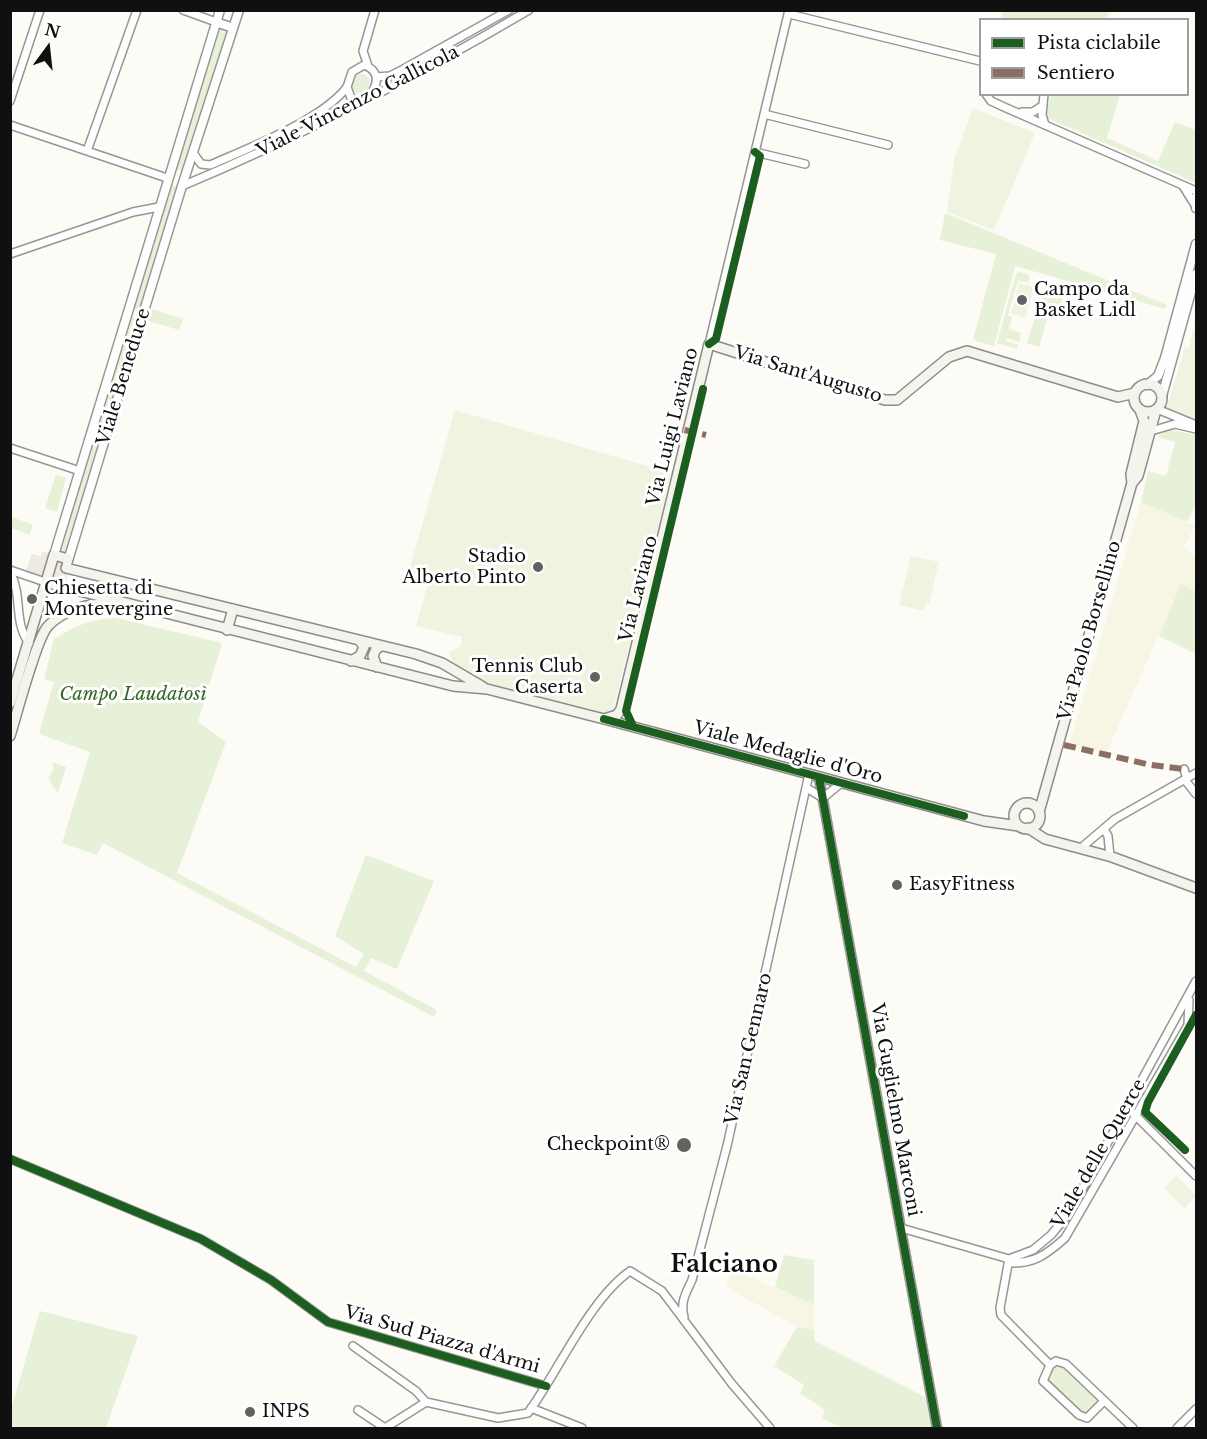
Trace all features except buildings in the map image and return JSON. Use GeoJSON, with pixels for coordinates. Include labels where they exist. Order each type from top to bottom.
{"type":"FeatureCollection","features":[{"type":"Feature","properties":{"kind":"main road","name":"Via Sant'Augusto"},"geometry":{"type":"LineString","coordinates":[[709,344],[885,400],[897,400],[949,357],[967,351],[1118,397],[1135,393]]}},
{"type":"Feature","properties":{"kind":"main road","name":"Via Luigi Laviano"},"geometry":{"type":"LineString","coordinates":[[621,709],[709,344]]}},
{"type":"Feature","properties":{"kind":"main road"},"geometry":{"type":"LineString","coordinates":[[1148,385],[1155,386],[1162,396],[1157,409],[1148,412],[1140,410],[1134,400],[1135,393],[1148,385]]}},
{"type":"Feature","properties":{"kind":"main road","name":"Via Paolo Borsellino"},"geometry":{"type":"LineString","coordinates":[[1132,483],[1138,476],[1157,409]]}},
{"type":"Feature","properties":{"kind":"main road","name":"Via Paolo Borsellino"},"geometry":{"type":"LineString","coordinates":[[1039,812],[1132,483],[1131,474],[1144,421],[1140,410]]}},
{"type":"Feature","properties":{"kind":"main road"},"geometry":{"type":"LineString","coordinates":[[10,703],[48,583],[54,555]]}},
{"type":"Feature","properties":{"kind":"main road","name":"Viale Medaglie d'Oro"},"geometry":{"type":"LineString","coordinates":[[54,555],[67,563],[232,609],[442,663],[487,689]]}},
{"type":"Feature","properties":{"kind":"main road"},"geometry":{"type":"LineString","coordinates":[[48,583],[56,571],[67,563]]}},
{"type":"Feature","properties":{"kind":"main road"},"geometry":{"type":"LineString","coordinates":[[64,587],[63,578],[67,563]]}},
{"type":"Feature","properties":{"kind":"main road","name":"Viale Medaglie d'Oro"},"geometry":{"type":"LineString","coordinates":[[48,583],[351,661],[453,686],[487,689],[631,726],[1110,856],[1197,888]]}},
{"type":"Feature","properties":{"kind":"main road"},"geometry":{"type":"LineString","coordinates":[[10,736],[44,632],[49,625],[66,612],[87,605],[121,602]]}},
{"type":"Feature","properties":{"kind":"main road"},"geometry":{"type":"LineString","coordinates":[[227,630],[232,609]]}},
{"type":"Feature","properties":{"kind":"main road"},"geometry":{"type":"LineString","coordinates":[[351,661],[360,656],[364,647],[360,641]]}},
{"type":"Feature","properties":{"kind":"main road"},"geometry":{"type":"LineString","coordinates":[[377,667],[373,656],[376,649],[381,646]]}},
{"type":"Feature","properties":{"kind":"main road"},"geometry":{"type":"LineString","coordinates":[[432,680],[440,674],[442,663]]}},
{"type":"Feature","properties":{"kind":"main road"},"geometry":{"type":"LineString","coordinates":[[604,719],[617,715],[621,709]]}},
{"type":"Feature","properties":{"kind":"main road"},"geometry":{"type":"LineString","coordinates":[[621,709],[624,720],[631,726]]}},
{"type":"Feature","properties":{"kind":"main road","name":"Via Paolo Borsellino"},"geometry":{"type":"LineString","coordinates":[[1028,803],[1047,778]]}},
{"type":"Feature","properties":{"kind":"main road"},"geometry":{"type":"LineString","coordinates":[[1028,826],[1039,812],[1035,806],[1028,803],[1020,805],[1015,811],[1015,819],[1045,839]]}},
{"type":"Feature","properties":{"kind":"main road","name":"Viale Medaglie d'Oro"},"geometry":{"type":"LineString","coordinates":[[984,822],[1028,826]]}},
{"type":"Feature","properties":{"kind":"street"},"geometry":{"type":"LineString","coordinates":[[10,101],[40,10]]}},
{"type":"Feature","properties":{"kind":"street"},"geometry":{"type":"LineString","coordinates":[[87,150],[137,10]]}},
{"type":"Feature","properties":{"kind":"street"},"geometry":{"type":"LineString","coordinates":[[183,10],[233,28]]}},
{"type":"Feature","properties":{"kind":"street","name":"Viale Beneduce"},"geometry":{"type":"LineString","coordinates":[[54,555],[220,10]]}},
{"type":"Feature","properties":{"kind":"street"},"geometry":{"type":"LineString","coordinates":[[368,66],[357,67],[352,72],[347,87],[351,98],[360,102],[373,93],[376,76],[368,66],[363,51],[375,10]]}},
{"type":"Feature","properties":{"kind":"street","name":"Viale Vincenzo Gallicola"},"geometry":{"type":"LineString","coordinates":[[376,76],[390,76],[509,10]]}},
{"type":"Feature","properties":{"kind":"street","name":"Viale Vincenzo Gallicola"},"geometry":{"type":"LineString","coordinates":[[182,186],[268,150],[529,10]]}},
{"type":"Feature","properties":{"kind":"street","name":"Viale Beneduce"},"geometry":{"type":"LineString","coordinates":[[67,563],[238,11]]}},
{"type":"Feature","properties":{"kind":"street"},"geometry":{"type":"LineString","coordinates":[[789,12],[979,60]]}},
{"type":"Feature","properties":{"kind":"street","name":"Via Luigi Laviano"},"geometry":{"type":"LineString","coordinates":[[709,344],[789,12]]}},
{"type":"Feature","properties":{"kind":"street","name":"Viale Vincenzo Gallicola"},"geometry":{"type":"LineString","coordinates":[[194,154],[201,164],[210,165],[265,141],[331,104],[347,87]]}},
{"type":"Feature","properties":{"kind":"street"},"geometry":{"type":"LineString","coordinates":[[987,96],[991,101],[1197,192]]}},
{"type":"Feature","properties":{"kind":"street"},"geometry":{"type":"LineString","coordinates":[[1044,96],[1042,106],[1045,125]]}},
{"type":"Feature","properties":{"kind":"street"},"geometry":{"type":"LineString","coordinates":[[1016,112],[1033,112],[1042,106]]}},
{"type":"Feature","properties":{"kind":"street"},"geometry":{"type":"LineString","coordinates":[[765,114],[888,145]]}},
{"type":"Feature","properties":{"kind":"street"},"geometry":{"type":"LineString","coordinates":[[10,125],[167,178],[182,186]]}},
{"type":"Feature","properties":{"kind":"street"},"geometry":{"type":"LineString","coordinates":[[755,152],[805,164]]}},
{"type":"Feature","properties":{"kind":"street"},"geometry":{"type":"LineString","coordinates":[[1183,186],[1196,205]]}},
{"type":"Feature","properties":{"kind":"street"},"geometry":{"type":"LineString","coordinates":[[10,254],[133,212],[159,207]]}},
{"type":"Feature","properties":{"kind":"street"},"geometry":{"type":"LineString","coordinates":[[1148,385],[1158,376],[1165,358],[1197,244]]}},
{"type":"Feature","properties":{"kind":"street"},"geometry":{"type":"LineString","coordinates":[[1162,396],[1197,274]]}},
{"type":"Feature","properties":{"kind":"street"},"geometry":{"type":"LineString","coordinates":[[128,310],[143,315]]}},
{"type":"Feature","properties":{"kind":"street"},"geometry":{"type":"LineString","coordinates":[[1157,409],[1197,425]]}},
{"type":"Feature","properties":{"kind":"street"},"geometry":{"type":"LineString","coordinates":[[1151,431],[1174,424],[1197,429]]}},
{"type":"Feature","properties":{"kind":"street"},"geometry":{"type":"LineString","coordinates":[[10,448],[80,471]]}},
{"type":"Feature","properties":{"kind":"street"},"geometry":{"type":"LineString","coordinates":[[10,571],[48,583]]}},
{"type":"Feature","properties":{"kind":"street"},"geometry":{"type":"LineString","coordinates":[[10,571],[18,593],[20,632],[29,643]]}},
{"type":"Feature","properties":{"kind":"street"},"geometry":{"type":"LineString","coordinates":[[1184,769],[1186,781],[1197,794]]}},
{"type":"Feature","properties":{"kind":"street"},"geometry":{"type":"LineString","coordinates":[[1082,848],[1114,819],[1197,773]]}},
{"type":"Feature","properties":{"kind":"street","name":"Via San Gennaro"},"geometry":{"type":"LineString","coordinates":[[685,1320],[682,1307],[684,1297],[692,1280],[727,1146],[809,774]]}},
{"type":"Feature","properties":{"kind":"street","name":"Via Guglielmo Marconi"},"geometry":{"type":"LineString","coordinates":[[819,778],[937,1428]]}},
{"type":"Feature","properties":{"kind":"street"},"geometry":{"type":"LineString","coordinates":[[807,788],[823,798],[840,784]]}},
{"type":"Feature","properties":{"kind":"street"},"geometry":{"type":"LineString","coordinates":[[1104,829],[1110,847],[1110,856]]}},
{"type":"Feature","properties":{"kind":"street","name":"Viale delle Querce"},"geometry":{"type":"LineString","coordinates":[[1008,1261],[1033,1250],[1051,1235],[1073,1205],[1197,981]]}},
{"type":"Feature","properties":{"kind":"street","name":"Viale delle Querce"},"geometry":{"type":"LineString","coordinates":[[901,1228],[1008,1261],[1027,1264],[1051,1251],[1065,1238],[1083,1211],[1188,1025],[1190,995]]}},
{"type":"Feature","properties":{"kind":"street"},"geometry":{"type":"LineString","coordinates":[[1126,1106],[1197,1176]]}},
{"type":"Feature","properties":{"kind":"street"},"geometry":{"type":"LineString","coordinates":[[1100,1155],[1110,1163]]}},
{"type":"Feature","properties":{"kind":"street","name":"Via Sud Piazza d'Armi"},"geometry":{"type":"LineString","coordinates":[[10,1159],[201,1239],[271,1280],[328,1322],[546,1386]]}},
{"type":"Feature","properties":{"kind":"street"},"geometry":{"type":"LineString","coordinates":[[1073,1205],[1083,1211]]}},
{"type":"Feature","properties":{"kind":"street"},"geometry":{"type":"LineString","coordinates":[[1008,1261],[1001,1315],[1050,1365]]}},
{"type":"Feature","properties":{"kind":"street"},"geometry":{"type":"LineString","coordinates":[[353,1346],[416,1391],[426,1402],[498,1418],[528,1413],[591,1317],[619,1279],[630,1271],[674,1297],[684,1297]]}},
{"type":"Feature","properties":{"kind":"street"},"geometry":{"type":"LineString","coordinates":[[662,1291],[732,1384],[770,1428]]}},
{"type":"Feature","properties":{"kind":"street"},"geometry":{"type":"LineString","coordinates":[[1104,1401],[1087,1418],[1079,1415],[1043,1381],[1050,1365],[1062,1361],[1133,1428]]}},
{"type":"Feature","properties":{"kind":"street"},"geometry":{"type":"LineString","coordinates":[[358,1410],[385,1428],[426,1402]]}},
{"type":"Feature","properties":{"kind":"street"},"geometry":{"type":"LineString","coordinates":[[531,1408],[582,1428]]}},
{"type":"Feature","properties":{"kind":"street"},"geometry":{"type":"LineString","coordinates":[[1180,1428],[1197,1408]]}},
{"type":"Feature","properties":{"kind":"shaded area"},"geometry":{"type":"Polygon","coordinates":[[[1141,502],[1195,526],[1183,548],[1196,556],[1196,592],[1181,585],[1106,754],[1069,745],[1141,502]]]}},
{"type":"Feature","properties":{"kind":"shaded area"},"geometry":{"type":"Polygon","coordinates":[[[42,551],[71,560],[62,598],[38,590],[40,585],[23,579],[32,554],[41,556],[42,551]]]}},
{"type":"Feature","properties":{"kind":"shaded area"},"geometry":{"type":"Polygon","coordinates":[[[733,1269],[814,1305],[814,1330],[797,1327],[726,1287],[733,1269]]]}},
{"type":"Feature","properties":{"kind":"green space"},"geometry":{"type":"Polygon","coordinates":[[[1002,10],[1110,11],[1106,18],[1001,18],[1002,10]]]}},
{"type":"Feature","properties":{"kind":"green space"},"geometry":{"type":"Polygon","coordinates":[[[217,26],[229,31],[184,171],[175,169],[217,26]]]}},
{"type":"Feature","properties":{"kind":"green space"},"geometry":{"type":"Polygon","coordinates":[[[357,74],[365,74],[371,80],[371,88],[365,94],[357,94],[351,88],[351,80],[357,74]]]}},
{"type":"Feature","properties":{"kind":"green space"},"geometry":{"type":"Polygon","coordinates":[[[1051,96],[1120,96],[1107,138],[1158,161],[1175,122],[1196,130],[1196,183],[1045,117],[1051,96]]]}},
{"type":"Feature","properties":{"kind":"green space"},"geometry":{"type":"Polygon","coordinates":[[[973,108],[1035,133],[994,230],[947,212],[954,160],[973,108]]]}},
{"type":"Feature","properties":{"kind":"green space"},"geometry":{"type":"Polygon","coordinates":[[[169,183],[178,188],[140,312],[131,308],[169,183]]]}},
{"type":"Feature","properties":{"kind":"green space"},"geometry":{"type":"Polygon","coordinates":[[[945,213],[1167,305],[1165,309],[1015,266],[994,346],[973,340],[996,254],[940,240],[945,213]]]}},
{"type":"Feature","properties":{"kind":"green space"},"geometry":{"type":"Polygon","coordinates":[[[1020,272],[1030,275],[1028,283],[1018,280],[1008,315],[1012,317],[1009,329],[1021,333],[1019,342],[1007,338],[1006,341],[1018,345],[1017,349],[997,343],[1016,274],[1020,272]]]}},
{"type":"Feature","properties":{"kind":"green space","name":"Campo da Basket Lidl"},"geometry":{"type":"Polygon","coordinates":[[[1019,283],[1034,287],[1025,318],[1011,314],[1019,283]]]}},
{"type":"Feature","properties":{"kind":"green space"},"geometry":{"type":"Polygon","coordinates":[[[1062,285],[1074,288],[1073,291],[1065,290],[1057,314],[1049,312],[1039,347],[1027,343],[1039,304],[1042,304],[1044,296],[1058,299],[1062,285]]]}},
{"type":"Feature","properties":{"kind":"green space"},"geometry":{"type":"Polygon","coordinates":[[[152,309],[183,319],[179,330],[148,321],[152,309]]]}},
{"type":"Feature","properties":{"kind":"green space"},"geometry":{"type":"Polygon","coordinates":[[[129,316],[138,319],[67,554],[59,553],[129,316]]]}},
{"type":"Feature","properties":{"kind":"green space"},"geometry":{"type":"Polygon","coordinates":[[[1196,319],[1196,417],[1193,421],[1166,410],[1185,347],[1189,348],[1196,319]]]}},
{"type":"Feature","properties":{"kind":"green space"},"geometry":{"type":"Polygon","coordinates":[[[455,410],[671,473],[613,711],[604,715],[487,689],[457,673],[449,652],[460,647],[462,637],[416,626],[429,580],[408,574],[455,410]]]}},
{"type":"Feature","properties":{"kind":"green space"},"geometry":{"type":"Polygon","coordinates":[[[1168,429],[1196,435],[1196,504],[1187,522],[1141,502],[1148,471],[1166,476],[1175,442],[1157,437],[1168,429]]]}},
{"type":"Feature","properties":{"kind":"green space"},"geometry":{"type":"Polygon","coordinates":[[[56,474],[66,478],[57,512],[45,508],[56,474]]]}},
{"type":"Feature","properties":{"kind":"green space"},"geometry":{"type":"Polygon","coordinates":[[[12,517],[33,525],[30,535],[11,528],[12,517]]]}},
{"type":"Feature","properties":{"kind":"green space"},"geometry":{"type":"Polygon","coordinates":[[[911,556],[939,562],[929,604],[925,604],[924,611],[899,605],[911,556]]]}},
{"type":"Feature","properties":{"kind":"green space"},"geometry":{"type":"Polygon","coordinates":[[[1181,584],[1196,592],[1196,654],[1159,636],[1181,584]]]}},
{"type":"Feature","properties":{"kind":"green space","name":"Campo Laudatosì"},"geometry":{"type":"Polygon","coordinates":[[[116,618],[222,643],[198,722],[226,742],[177,873],[356,967],[364,954],[335,936],[366,855],[434,881],[397,969],[371,958],[364,971],[437,1010],[434,1017],[103,843],[97,855],[62,843],[90,752],[39,734],[54,682],[44,679],[54,639],[83,624],[116,618]]]}},
{"type":"Feature","properties":{"kind":"green space"},"geometry":{"type":"Polygon","coordinates":[[[53,762],[66,767],[58,793],[48,778],[53,771],[53,762]]]}},
{"type":"Feature","properties":{"kind":"green space"},"geometry":{"type":"Polygon","coordinates":[[[1176,1175],[1196,1195],[1185,1209],[1164,1188],[1176,1175]]]}},
{"type":"Feature","properties":{"kind":"green space"},"geometry":{"type":"Polygon","coordinates":[[[784,1255],[814,1260],[814,1305],[775,1287],[784,1255]]]}},
{"type":"Feature","properties":{"kind":"green space"},"geometry":{"type":"Polygon","coordinates":[[[40,1311],[138,1336],[106,1428],[11,1428],[11,1409],[40,1311]]]}},
{"type":"Feature","properties":{"kind":"green space"},"geometry":{"type":"Polygon","coordinates":[[[797,1327],[814,1330],[815,1341],[925,1397],[931,1428],[843,1428],[822,1418],[825,1410],[800,1393],[804,1385],[774,1366],[797,1327]]]}},
{"type":"Feature","properties":{"kind":"green space"},"geometry":{"type":"Polygon","coordinates":[[[1062,1361],[1106,1402],[1083,1418],[1043,1377],[1062,1361]]]}},
{"type":"Feature","properties":{"kind":"marked path"},"geometry":{"type":"LineString","coordinates":[[667,426],[706,435]]}},
{"type":"Feature","properties":{"kind":"marked path"},"geometry":{"type":"LineString","coordinates":[[1064,745],[1151,765],[1184,769]]}},
{"type":"Feature","properties":{"kind":"cycle path"},"geometry":{"type":"LineString","coordinates":[[709,344],[716,339],[760,156],[755,152]]}},
{"type":"Feature","properties":{"kind":"cycle path","name":"Via Laviano"},"geometry":{"type":"LineString","coordinates":[[632,724],[626,711],[703,389]]}},
{"type":"Feature","properties":{"kind":"cycle path"},"geometry":{"type":"LineString","coordinates":[[604,719],[964,816]]}},
{"type":"Feature","properties":{"kind":"cycle path"},"geometry":{"type":"LineString","coordinates":[[819,778],[937,1428]]}},
{"type":"Feature","properties":{"kind":"cycle path"},"geometry":{"type":"LineString","coordinates":[[1185,1150],[1145,1112],[1148,1102],[1196,1015]]}},
{"type":"Feature","properties":{"kind":"cycle path"},"geometry":{"type":"LineString","coordinates":[[10,1159],[201,1239],[271,1280],[328,1322],[546,1386]]}},
{"type":"Feature","properties":{"kind":"place","name":"Campo da Basket Lidl"},"geometry":{"type":"Point","coordinates":[1022,300]}},
{"type":"Feature","properties":{"kind":"place","name":"Stadio Alberto Pinto"},"geometry":{"type":"Point","coordinates":[538,567]}},
{"type":"Feature","properties":{"kind":"place","name":"Chiesetta di Montevergine"},"geometry":{"type":"Point","coordinates":[32,599]}},
{"type":"Feature","properties":{"kind":"place","name":"Tennis Club Caserta"},"geometry":{"type":"Point","coordinates":[595,677]}},
{"type":"Feature","properties":{"kind":"place","name":"EasyFitness"},"geometry":{"type":"Point","coordinates":[897,885]}},
{"type":"Feature","properties":{"kind":"place","name":"Checkpoint®"},"geometry":{"type":"Point","coordinates":[684,1145]}},
{"type":"Feature","properties":{"kind":"place","name":"INPS"},"geometry":{"type":"Point","coordinates":[250,1412]}},
{"type":"Feature","properties":{"kind":"district","name":"Falciano"},"geometry":{"type":"Point","coordinates":[724,1265]}}]}
